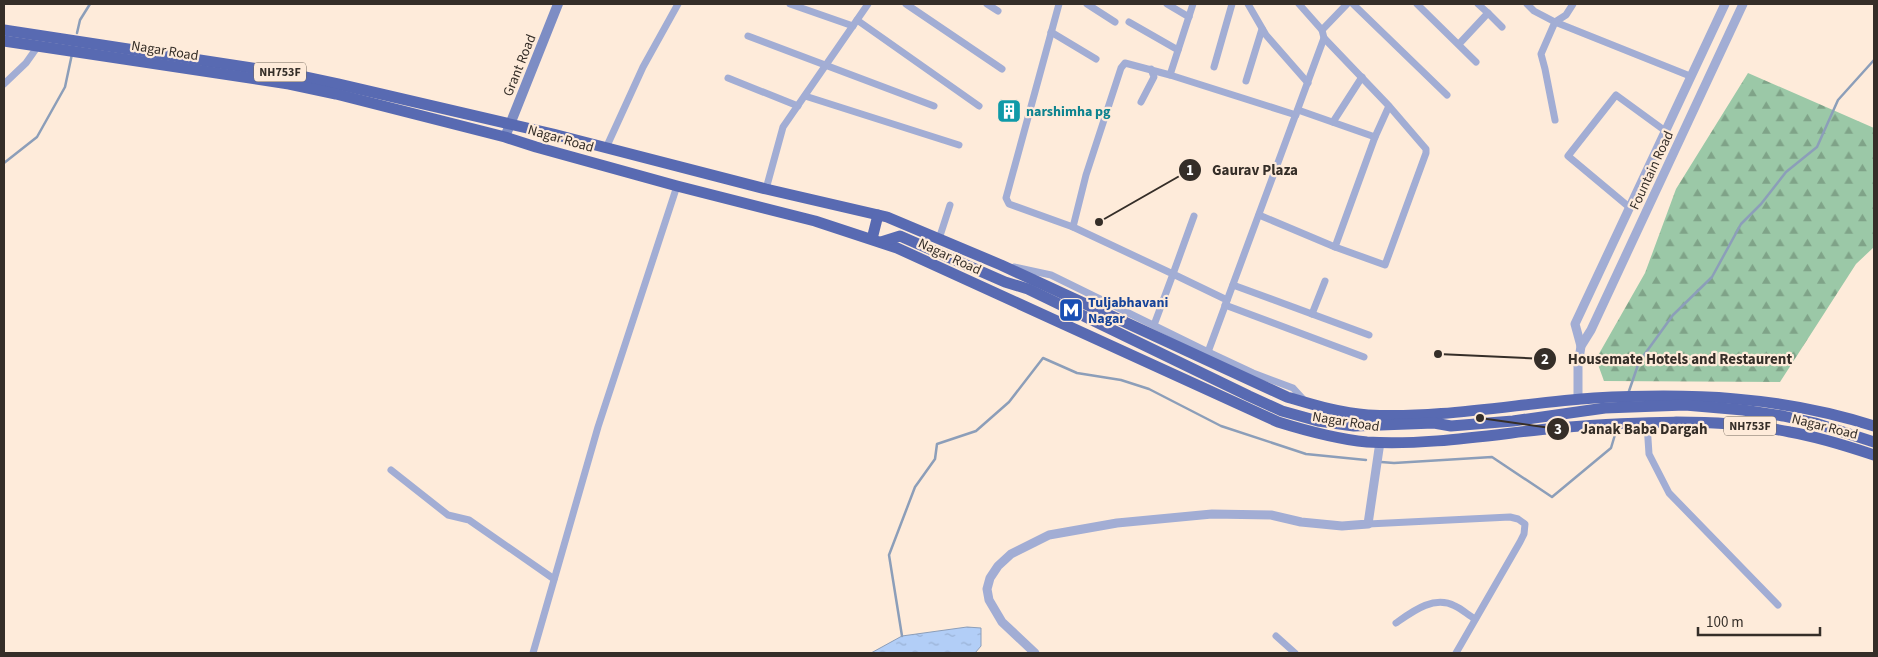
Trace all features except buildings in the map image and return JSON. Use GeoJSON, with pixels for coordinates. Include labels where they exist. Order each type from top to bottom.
{"type":"FeatureCollection","features":[{"type":"Feature","properties":{"kind":"highway","name":"Nagar Road"},"geometry":{"type":"LineString","coordinates":[[4,30],[290,74],[606,148],[766,189],[887,217],[1001,265],[1287,397],[1330,410],[1368,415],[1407,415],[1578,400],[1625,402],[1696,396],[1747,399],[1794,405],[1842,416],[1874,426]]}},
{"type":"Feature","properties":{"kind":"highway","name":"Nagar Road"},"geometry":{"type":"LineString","coordinates":[[4,41],[289,84],[336,94],[505,137],[677,186],[815,221],[877,240],[1278,422],[1324,436],[1380,442],[1408,442],[1555,428],[1696,422],[1789,431],[1835,442],[1874,455]]}},
{"type":"Feature","properties":{"kind":"highway"},"geometry":{"type":"LineString","coordinates":[[878,215],[877,240],[900,236],[1005,282],[1028,289],[1191,369],[1282,411],[1318,421],[1354,426],[1434,423],[1451,426],[1504,422],[1580,412],[1625,402],[1743,410],[1783,416],[1815,423],[1874,442]]}},
{"type":"Feature","properties":{"kind":"highway"},"geometry":{"type":"LineString","coordinates":[[1555,428],[1580,412]]}},
{"type":"Feature","properties":{"kind":"main road","name":"Grant Road"},"geometry":{"type":"LineString","coordinates":[[505,137],[558,4]]}},
{"type":"Feature","properties":{"kind":"street"},"geometry":{"type":"LineString","coordinates":[[606,148],[643,67],[678,4]]}},
{"type":"Feature","properties":{"kind":"street"},"geometry":{"type":"LineString","coordinates":[[790,4],[855,23],[980,106]]}},
{"type":"Feature","properties":{"kind":"street"},"geometry":{"type":"LineString","coordinates":[[766,189],[783,127],[868,4]]}},
{"type":"Feature","properties":{"kind":"street"},"geometry":{"type":"LineString","coordinates":[[906,4],[1002,69]]}},
{"type":"Feature","properties":{"kind":"street"},"geometry":{"type":"LineString","coordinates":[[987,4],[998,11]]}},
{"type":"Feature","properties":{"kind":"street"},"geometry":{"type":"LineString","coordinates":[[1059,4],[1006,198],[1009,204],[1073,227],[1173,274],[1226,303],[1364,357]]}},
{"type":"Feature","properties":{"kind":"street"},"geometry":{"type":"LineString","coordinates":[[1087,4],[1115,22]]}},
{"type":"Feature","properties":{"kind":"street"},"geometry":{"type":"LineString","coordinates":[[1167,4],[1189,17]]}},
{"type":"Feature","properties":{"kind":"street"},"geometry":{"type":"LineString","coordinates":[[1170,74],[1193,4]]}},
{"type":"Feature","properties":{"kind":"street"},"geometry":{"type":"LineString","coordinates":[[1214,67],[1232,4]]}},
{"type":"Feature","properties":{"kind":"street"},"geometry":{"type":"LineString","coordinates":[[1248,4],[1266,35],[1308,83]]}},
{"type":"Feature","properties":{"kind":"street"},"geometry":{"type":"LineString","coordinates":[[1259,215],[1334,247],[1385,265],[1426,153],[1424,146],[1323,34],[1299,4]]}},
{"type":"Feature","properties":{"kind":"street"},"geometry":{"type":"LineString","coordinates":[[1208,352],[1308,83],[1323,34],[1347,4]]}},
{"type":"Feature","properties":{"kind":"street"},"geometry":{"type":"LineString","coordinates":[[1353,4],[1447,95]]}},
{"type":"Feature","properties":{"kind":"street"},"geometry":{"type":"LineString","coordinates":[[1417,4],[1476,62]]}},
{"type":"Feature","properties":{"kind":"street"},"geometry":{"type":"LineString","coordinates":[[1478,4],[1502,27]]}},
{"type":"Feature","properties":{"kind":"street"},"geometry":{"type":"LineString","coordinates":[[1527,4],[1534,11],[1555,22],[1690,76]]}},
{"type":"Feature","properties":{"kind":"street"},"geometry":{"type":"LineString","coordinates":[[1555,120],[1546,69],[1541,54],[1555,22],[1566,14],[1573,4]]}},
{"type":"Feature","properties":{"kind":"street","name":"Fountain Road"},"geometry":{"type":"LineString","coordinates":[[1581,346],[1575,324],[1664,130],[1725,4]]}},
{"type":"Feature","properties":{"kind":"street","name":"Fountain Road"},"geometry":{"type":"LineString","coordinates":[[1578,400],[1578,366],[1581,346],[1591,330],[1743,4]]}},
{"type":"Feature","properties":{"kind":"street"},"geometry":{"type":"LineString","coordinates":[[1459,44],[1488,12]]}},
{"type":"Feature","properties":{"kind":"street"},"geometry":{"type":"LineString","coordinates":[[1129,22],[1178,50]]}},
{"type":"Feature","properties":{"kind":"street"},"geometry":{"type":"LineString","coordinates":[[1246,81],[1262,29]]}},
{"type":"Feature","properties":{"kind":"street"},"geometry":{"type":"LineString","coordinates":[[1051,32],[1096,59]]}},
{"type":"Feature","properties":{"kind":"street"},"geometry":{"type":"LineString","coordinates":[[748,36],[934,106]]}},
{"type":"Feature","properties":{"kind":"street"},"geometry":{"type":"LineString","coordinates":[[4,84],[26,63],[38,46]]}},
{"type":"Feature","properties":{"kind":"street"},"geometry":{"type":"LineString","coordinates":[[1073,227],[1086,175],[1121,68],[1128,63],[1333,122],[1375,137]]}},
{"type":"Feature","properties":{"kind":"street"},"geometry":{"type":"LineString","coordinates":[[1141,102],[1154,77],[1151,70]]}},
{"type":"Feature","properties":{"kind":"street"},"geometry":{"type":"LineString","coordinates":[[1333,122],[1362,77]]}},
{"type":"Feature","properties":{"kind":"street"},"geometry":{"type":"LineString","coordinates":[[728,78],[798,106]]}},
{"type":"Feature","properties":{"kind":"street"},"geometry":{"type":"LineString","coordinates":[[1629,207],[1568,156],[1616,95],[1664,130]]}},
{"type":"Feature","properties":{"kind":"street"},"geometry":{"type":"LineString","coordinates":[[805,96],[958,145]]}},
{"type":"Feature","properties":{"kind":"street"},"geometry":{"type":"LineString","coordinates":[[1334,247],[1375,137],[1389,106]]}},
{"type":"Feature","properties":{"kind":"street"},"geometry":{"type":"LineString","coordinates":[[1669,121],[1685,129]]}},
{"type":"Feature","properties":{"kind":"street"},"geometry":{"type":"LineString","coordinates":[[533,653],[598,427],[677,186]]}},
{"type":"Feature","properties":{"kind":"street"},"geometry":{"type":"LineString","coordinates":[[938,239],[950,205]]}},
{"type":"Feature","properties":{"kind":"street"},"geometry":{"type":"LineString","coordinates":[[1154,325],[1194,216]]}},
{"type":"Feature","properties":{"kind":"street"},"geometry":{"type":"LineString","coordinates":[[1001,265],[1051,275],[1208,352],[1253,373],[1293,388],[1307,403]]}},
{"type":"Feature","properties":{"kind":"street"},"geometry":{"type":"LineString","coordinates":[[1312,314],[1325,281]]}},
{"type":"Feature","properties":{"kind":"street"},"geometry":{"type":"LineString","coordinates":[[1233,285],[1369,335]]}},
{"type":"Feature","properties":{"kind":"street"},"geometry":{"type":"LineString","coordinates":[[1647,424],[1649,454],[1670,493],[1778,605]]}},
{"type":"Feature","properties":{"kind":"street"},"geometry":{"type":"LineString","coordinates":[[1368,524],[1380,442]]}},
{"type":"Feature","properties":{"kind":"street"},"geometry":{"type":"LineString","coordinates":[[390,470],[448,515],[469,520],[554,579]]}},
{"type":"Feature","properties":{"kind":"street"},"geometry":{"type":"LineString","coordinates":[[1035,653],[1002,622],[988,600],[987,589],[994,572],[1011,554],[1050,535],[1117,522],[1212,514],[1270,515],[1301,522],[1342,526],[1518,518],[1525,524],[1524,534],[1456,653]]}},
{"type":"Feature","properties":{"kind":"street"},"geometry":{"type":"LineString","coordinates":[[1396,622],[1417,608],[1442,603],[1453,605],[1475,619]]}},
{"type":"Feature","properties":{"kind":"street"},"geometry":{"type":"LineString","coordinates":[[1276,636],[1295,653]]}},
{"type":"Feature","properties":{"kind":"green space"},"geometry":{"type":"Polygon","coordinates":[[[1748,73],[1874,128],[1874,247],[1856,264],[1780,382],[1604,381],[1596,359],[1645,273],[1676,189],[1748,73]]]}},
{"type":"Feature","properties":{"kind":"water"},"geometry":{"type":"Polygon","coordinates":[[[967,627],[981,628],[981,646],[975,653],[871,653],[902,636],[967,627]]]}},
{"type":"Feature","properties":{"kind":"waterway"},"geometry":{"type":"LineString","coordinates":[[77,33],[80,20],[90,4]]}},
{"type":"Feature","properties":{"kind":"waterway"},"geometry":{"type":"LineString","coordinates":[[4,163],[37,137],[65,87],[72,54]]}},
{"type":"Feature","properties":{"kind":"waterway"},"geometry":{"type":"LineString","coordinates":[[1628,394],[1639,362],[1673,315],[1712,277],[1741,224],[1761,204],[1786,172],[1817,147],[1838,100],[1874,60]]}},
{"type":"Feature","properties":{"kind":"waterway"},"geometry":{"type":"LineString","coordinates":[[902,636],[889,555],[915,487],[935,459],[937,444],[976,431],[1009,402],[1043,358],[1077,373],[1121,380],[1149,389],[1221,426],[1306,454],[1366,460]]}},
{"type":"Feature","properties":{"kind":"waterway"},"geometry":{"type":"LineString","coordinates":[[1381,462],[1394,463],[1492,457],[1552,497],[1611,448],[1617,428]]}},
{"type":"Feature","properties":{"kind":"place","name":"narshimha pg"},"geometry":{"type":"Point","coordinates":[1009,111]}},
{"type":"Feature","properties":{"kind":"place","name":"Gaurav Plaza"},"geometry":{"type":"Point","coordinates":[1099,222]}},
{"type":"Feature","properties":{"kind":"place","name":"Tuljabhavani Nagar"},"geometry":{"type":"Point","coordinates":[1071,310]}},
{"type":"Feature","properties":{"kind":"place","name":"Housemate Hotels and Restaurent"},"geometry":{"type":"Point","coordinates":[1438,354]}},
{"type":"Feature","properties":{"kind":"place","name":"Janak Baba Dargah"},"geometry":{"type":"Point","coordinates":[1480,418]}}]}
